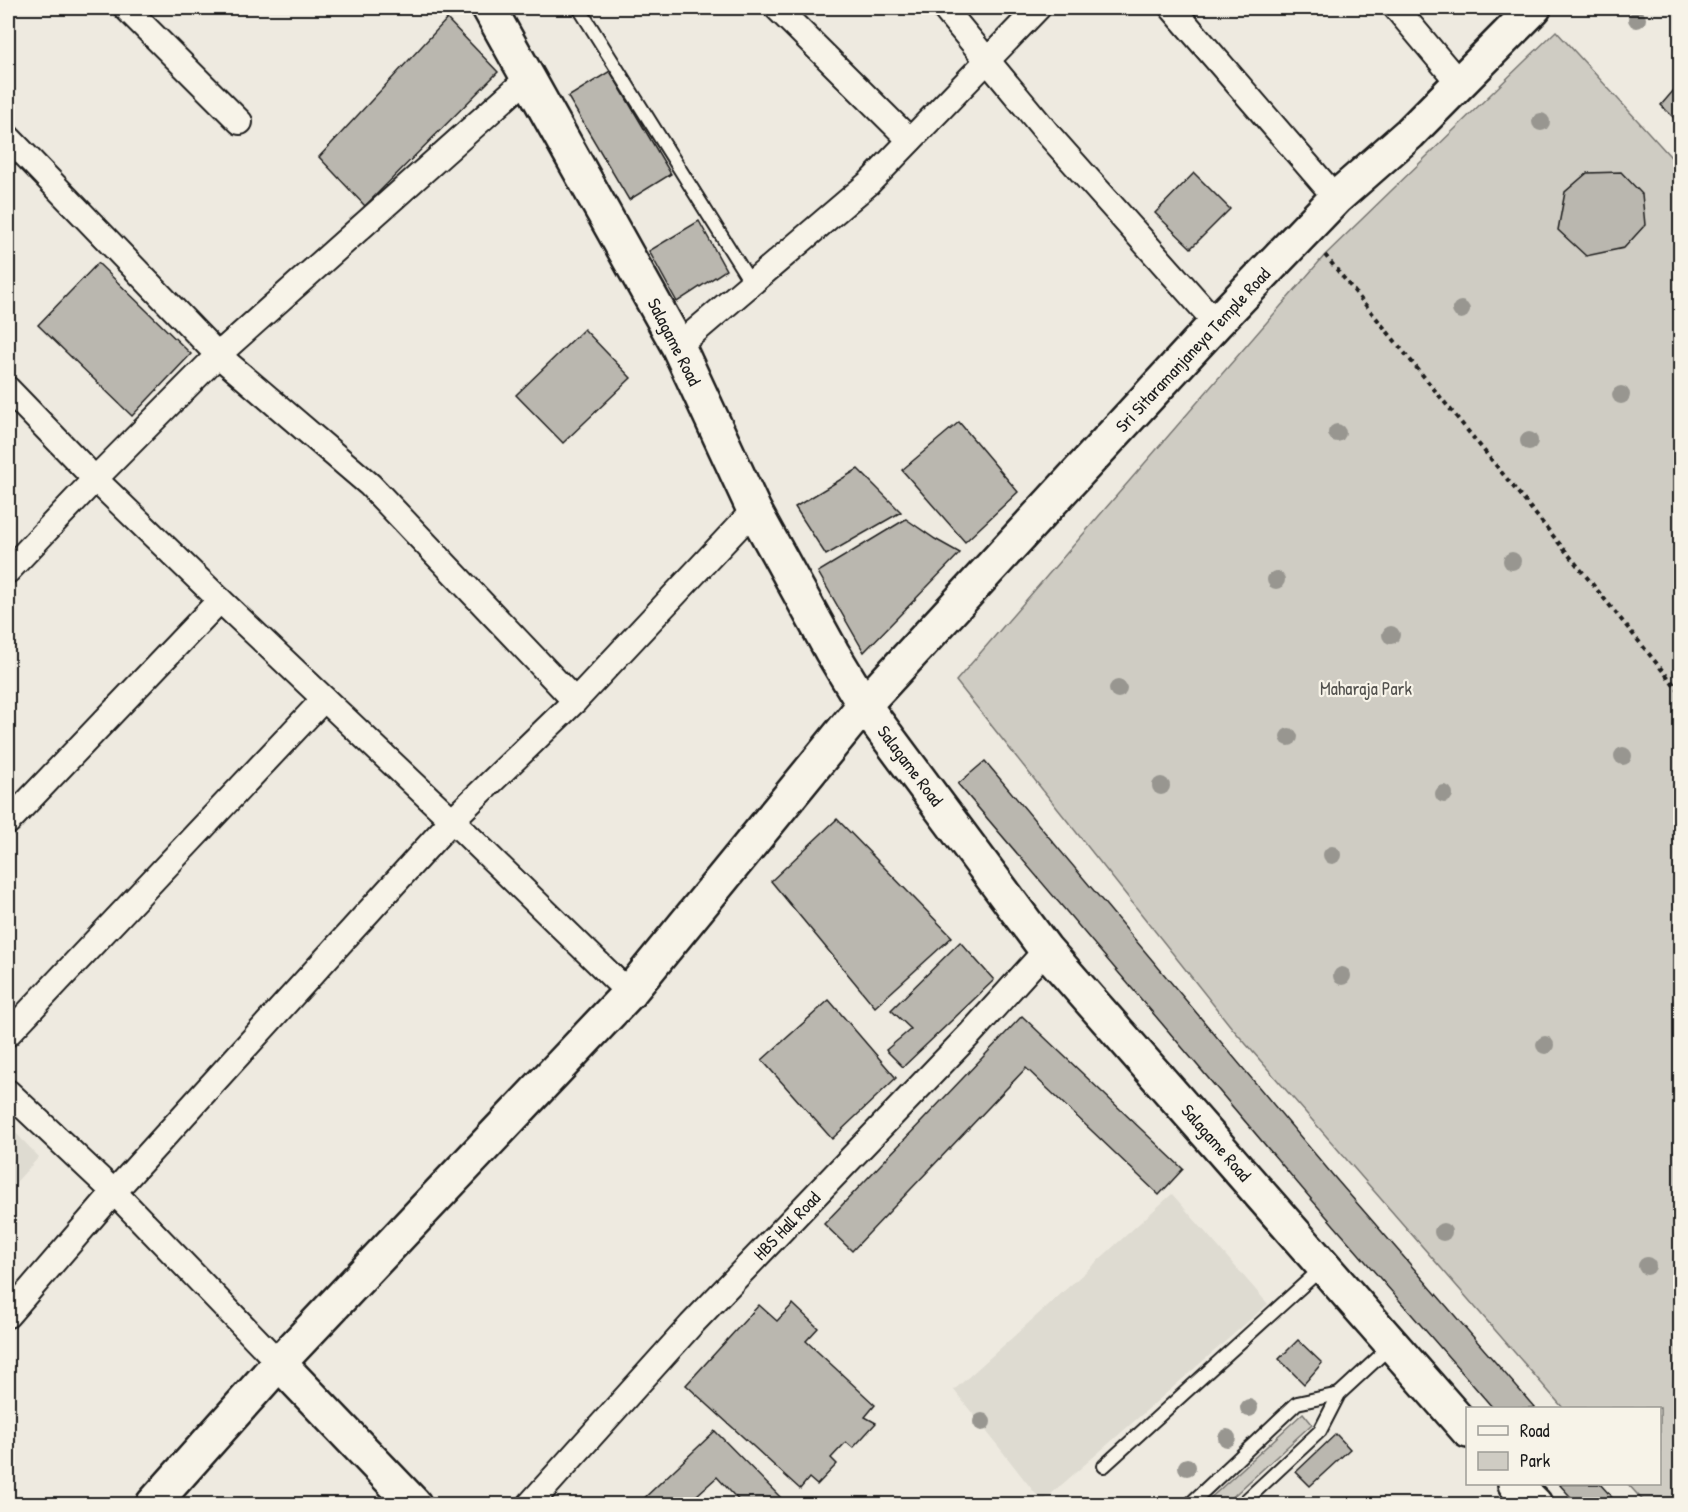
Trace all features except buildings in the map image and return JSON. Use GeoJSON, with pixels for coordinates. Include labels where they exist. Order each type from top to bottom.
{"type":"FeatureCollection","features":[{"type":"Feature","properties":{"kind":"street"},"geometry":{"type":"LineString","coordinates":[[126,8],[240,122]]}},
{"type":"Feature","properties":{"kind":"street"},"geometry":{"type":"LineString","coordinates":[[777,8],[910,140]]}},
{"type":"Feature","properties":{"kind":"street"},"geometry":{"type":"LineString","coordinates":[[944,8],[1049,135],[1216,323]]}},
{"type":"Feature","properties":{"kind":"street"},"geometry":{"type":"LineString","coordinates":[[678,346],[868,183],[1038,8]]}},
{"type":"Feature","properties":{"kind":"street"},"geometry":{"type":"LineString","coordinates":[[1172,8],[1336,198]]}},
{"type":"Feature","properties":{"kind":"street"},"geometry":{"type":"LineString","coordinates":[[1396,8],[1459,83]]}},
{"type":"Feature","properties":{"kind":"street","name":"Sri Sitaramanjaneya Temple Road"},"geometry":{"type":"LineString","coordinates":[[153,1504],[279,1363],[629,993],[864,705],[1216,323],[1336,198],[1410,133],[1534,8]]}},
{"type":"Feature","properties":{"kind":"street","name":"Salagame Road"},"geometry":{"type":"LineString","coordinates":[[494,10],[528,78],[678,346],[754,510],[832,652],[864,705],[1047,950],[1466,1430]]}},
{"type":"Feature","properties":{"kind":"street"},"geometry":{"type":"LineString","coordinates":[[8,571],[218,355],[528,78]]}},
{"type":"Feature","properties":{"kind":"street"},"geometry":{"type":"LineString","coordinates":[[8,137],[218,355],[370,485],[575,701]]}},
{"type":"Feature","properties":{"kind":"street"},"geometry":{"type":"LineString","coordinates":[[8,388],[95,479],[452,820],[629,993]]}},
{"type":"Feature","properties":{"kind":"street"},"geometry":{"type":"LineString","coordinates":[[8,1315],[114,1192],[452,820],[575,701],[754,510]]}},
{"type":"Feature","properties":{"kind":"street"},"geometry":{"type":"LineString","coordinates":[[8,822],[220,600]]}},
{"type":"Feature","properties":{"kind":"street"},"geometry":{"type":"LineString","coordinates":[[8,1034],[324,699]]}},
{"type":"Feature","properties":{"kind":"street","name":"HBS Hall Road"},"geometry":{"type":"LineString","coordinates":[[530,1504],[691,1325],[971,1033],[1047,950]]}},
{"type":"Feature","properties":{"kind":"street"},"geometry":{"type":"LineString","coordinates":[[8,1092],[114,1192],[279,1363],[399,1499]]}},
{"type":"Feature","properties":{"kind":"street"},"geometry":{"type":"LineString","coordinates":[[1516,1485],[1535,1504]]}},
{"type":"Feature","properties":{"kind":"lane"},"geometry":{"type":"LineString","coordinates":[[579,8],[751,283]]}},
{"type":"Feature","properties":{"kind":"lane"},"geometry":{"type":"LineString","coordinates":[[1104,1466],[1324,1267]]}},
{"type":"Feature","properties":{"kind":"lane"},"geometry":{"type":"LineString","coordinates":[[1242,1504],[1320,1431],[1339,1394],[1392,1345]]}},
{"type":"Feature","properties":{"kind":"lane"},"geometry":{"type":"LineString","coordinates":[[1190,1504],[1297,1403],[1339,1394]]}},
{"type":"Feature","properties":{"kind":"path"},"geometry":{"type":"LineString","coordinates":[[1305,230],[1680,692]]}},
{"type":"Feature","properties":{"kind":"shaded area"},"geometry":{"type":"Polygon","coordinates":[[[8,1125],[39,1157],[8,1191],[8,1125]]]}},
{"type":"Feature","properties":{"kind":"shaded area"},"geometry":{"type":"Polygon","coordinates":[[[1172,1194],[1268,1304],[1042,1502],[954,1390],[1172,1194]]]}},
{"type":"Feature","properties":{"kind":"green space","name":"Maharaja Park"},"geometry":{"type":"Polygon","coordinates":[[[1556,31],[1680,167],[1680,1504],[1646,1504],[1629,1485],[1661,1485],[1661,1407],[1562,1407],[1232,1028],[956,681],[1325,255],[1556,31]]]}},
{"type":"Feature","properties":{"kind":"green space"},"geometry":{"type":"Polygon","coordinates":[[[1303,1413],[1312,1424],[1225,1504],[1204,1504],[1303,1413]]]}}]}
